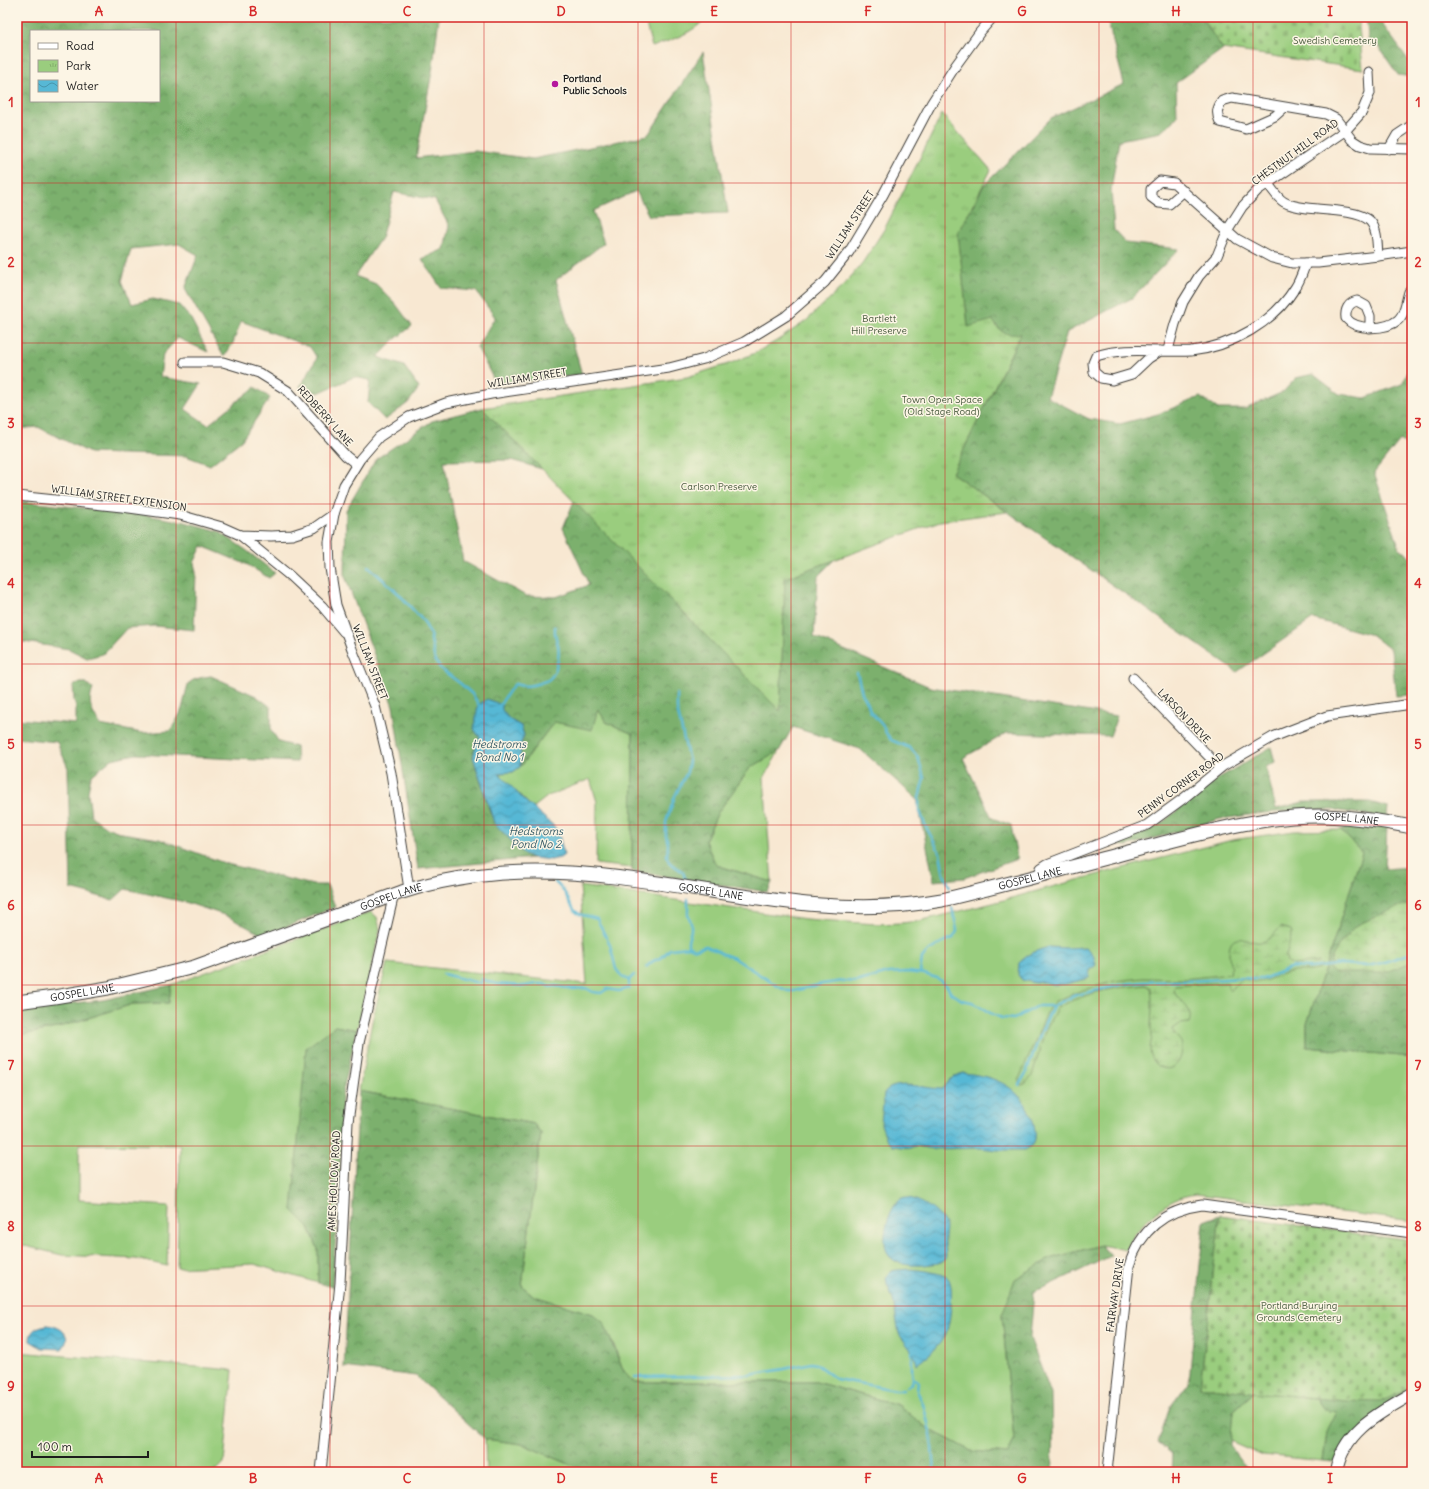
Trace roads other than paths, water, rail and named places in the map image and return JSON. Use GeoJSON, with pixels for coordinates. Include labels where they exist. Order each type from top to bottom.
{"type":"FeatureCollection","features":[{"type":"Feature","properties":{"kind":"main road","name":"GOSPEL LANE"},"geometry":{"type":"LineString","coordinates":[[17,1002],[108,988],[194,967],[409,889],[468,876],[499,873],[537,872],[602,876],[791,902],[833,906],[879,907],[942,900],[1206,832],[1252,822],[1293,817],[1326,816],[1367,819],[1412,827]]}},
{"type":"Feature","properties":{"kind":"street","name":"WILLIAM STREET"},"geometry":{"type":"LineString","coordinates":[[409,889],[391,773],[376,706],[336,605],[330,568],[329,542],[334,514],[344,485],[356,464],[379,437],[409,416],[446,403],[491,394],[669,368],[704,359],[744,342],[786,316],[825,282],[849,252],[883,195],[931,104],[956,65],[993,17]]}},
{"type":"Feature","properties":{"kind":"street","name":"CHESTNUT HILL ROAD"},"geometry":{"type":"LineString","coordinates":[[1164,351],[1183,302],[1199,276],[1217,256],[1228,230],[1242,207],[1258,190],[1346,130],[1362,112],[1370,93],[1369,72]]}},
{"type":"Feature","properties":{"kind":"street"},"geometry":{"type":"LineString","coordinates":[[1285,107],[1276,116],[1246,129],[1220,122],[1217,115],[1217,108],[1222,101],[1232,98],[1285,107],[1326,114],[1336,119],[1346,130],[1352,140],[1360,145],[1370,148],[1412,149]]}},
{"type":"Feature","properties":{"kind":"street"},"geometry":{"type":"LineString","coordinates":[[1389,148],[1397,134],[1412,125]]}},
{"type":"Feature","properties":{"kind":"street"},"geometry":{"type":"LineString","coordinates":[[1268,184],[1278,198],[1285,203],[1296,206],[1353,213],[1363,216],[1370,221],[1375,231],[1378,256]]}},
{"type":"Feature","properties":{"kind":"street"},"geometry":{"type":"LineString","coordinates":[[1184,191],[1238,239],[1272,258],[1292,263],[1318,263],[1412,251]]}},
{"type":"Feature","properties":{"kind":"street"},"geometry":{"type":"LineString","coordinates":[[1164,351],[1149,358],[1132,374],[1112,380],[1101,378],[1094,372],[1093,363],[1096,356],[1107,352],[1164,351],[1191,351],[1221,344],[1250,332],[1276,311],[1295,288],[1306,263]]}},
{"type":"Feature","properties":{"kind":"street"},"geometry":{"type":"LineString","coordinates":[[1370,328],[1388,325],[1397,321],[1402,314],[1412,289]]}},
{"type":"Feature","properties":{"kind":"street","name":"REDBERRY LANE"},"geometry":{"type":"LineString","coordinates":[[184,362],[223,362],[259,372],[288,391],[346,456],[356,464]]}},
{"type":"Feature","properties":{"kind":"street","name":"WILLIAM STREET EXTENSION"},"geometry":{"type":"LineString","coordinates":[[17,496],[114,506],[180,516],[222,527],[240,535],[290,576],[322,606],[347,636]]}},
{"type":"Feature","properties":{"kind":"street","name":"WILLIAM STREET EXTENSION"},"geometry":{"type":"LineString","coordinates":[[240,535],[292,535],[314,528],[334,514]]}},
{"type":"Feature","properties":{"kind":"street","name":"LARSON DRIVE"},"geometry":{"type":"LineString","coordinates":[[1133,678],[1220,768]]}},
{"type":"Feature","properties":{"kind":"street","name":"PENNY CORNER ROAD"},"geometry":{"type":"LineString","coordinates":[[1038,876],[1041,868],[1047,864],[1147,825],[1184,798],[1220,768],[1273,737],[1327,716],[1412,704]]}},
{"type":"Feature","properties":{"kind":"street","name":"AMES HOLLOW ROAD"},"geometry":{"type":"LineString","coordinates":[[321,1472],[340,1283],[350,1098],[359,1043],[394,894]]}},
{"type":"Feature","properties":{"kind":"street","name":"FAIRWAY DRIVE"},"geometry":{"type":"LineString","coordinates":[[1108,1472],[1129,1266],[1136,1245],[1160,1220],[1185,1208],[1202,1205],[1412,1233]]}},
{"type":"Feature","properties":{"kind":"street"},"geometry":{"type":"LineString","coordinates":[[1336,1472],[1338,1460],[1351,1437],[1368,1420],[1412,1394]]}},
{"type":"Feature","properties":{"kind":"water"},"geometry":{"type":"Polygon","coordinates":[[[487,699],[502,705],[502,710],[509,719],[521,726],[524,735],[521,743],[520,767],[513,772],[499,773],[524,800],[554,826],[559,834],[564,855],[560,858],[551,860],[533,858],[524,854],[494,823],[473,757],[476,745],[480,738],[474,729],[478,705],[487,699]]]}},
{"type":"Feature","properties":{"kind":"water"},"geometry":{"type":"Polygon","coordinates":[[[1049,947],[1085,947],[1093,954],[1096,965],[1090,970],[1089,978],[1056,985],[1022,980],[1018,975],[1019,963],[1033,953],[1049,947]]]}},
{"type":"Feature","properties":{"kind":"water"},"geometry":{"type":"Polygon","coordinates":[[[963,1073],[986,1077],[997,1081],[1006,1085],[1015,1092],[1028,1109],[1033,1121],[1035,1136],[1033,1145],[1025,1150],[997,1150],[980,1148],[932,1149],[915,1146],[910,1148],[893,1146],[886,1138],[881,1124],[884,1093],[895,1086],[903,1085],[942,1089],[954,1076],[963,1073]]]}},
{"type":"Feature","properties":{"kind":"water"},"geometry":{"type":"Polygon","coordinates":[[[905,1197],[917,1200],[933,1209],[945,1223],[946,1256],[943,1261],[939,1263],[910,1265],[895,1261],[887,1252],[885,1234],[887,1224],[894,1207],[899,1200],[905,1197]]]}},
{"type":"Feature","properties":{"kind":"water"},"geometry":{"type":"Polygon","coordinates":[[[909,1269],[945,1276],[950,1282],[951,1289],[950,1316],[945,1336],[932,1352],[917,1364],[913,1353],[899,1334],[893,1300],[886,1278],[890,1271],[909,1269]]]}},
{"type":"Feature","properties":{"kind":"water"},"geometry":{"type":"Polygon","coordinates":[[[47,1325],[57,1327],[64,1332],[67,1339],[62,1349],[42,1348],[30,1341],[31,1334],[34,1330],[47,1325]]]}},
{"type":"Feature","properties":{"kind":"waterway"},"geometry":{"type":"LineString","coordinates":[[368,566],[399,594],[424,622],[430,634],[435,661],[441,669],[473,695],[480,707]]}},
{"type":"Feature","properties":{"kind":"waterway"},"geometry":{"type":"LineString","coordinates":[[499,707],[515,684],[522,686],[537,684],[547,680],[554,673],[559,654],[555,627]]}},
{"type":"Feature","properties":{"kind":"waterway"},"geometry":{"type":"LineString","coordinates":[[857,673],[862,693],[870,711],[883,726],[891,740],[910,748],[918,757],[924,778],[919,798],[919,809],[926,827],[940,853],[944,875],[950,887]]}},
{"type":"Feature","properties":{"kind":"waterway"},"geometry":{"type":"LineString","coordinates":[[677,694],[677,709],[689,761],[687,772],[675,796],[666,822],[666,836],[668,844],[667,857],[669,862],[683,872],[686,881]]}},
{"type":"Feature","properties":{"kind":"waterway"},"geometry":{"type":"LineString","coordinates":[[555,882],[563,890],[574,910],[579,914],[597,919],[610,945],[616,969],[622,977],[629,980]]}},
{"type":"Feature","properties":{"kind":"waterway"},"geometry":{"type":"LineString","coordinates":[[688,899],[688,914],[691,923],[688,947]]}},
{"type":"Feature","properties":{"kind":"waterway"},"geometry":{"type":"LineString","coordinates":[[920,973],[922,958],[927,952],[943,942],[953,938],[957,931],[952,908]]}},
{"type":"Feature","properties":{"kind":"waterway"},"geometry":{"type":"LineString","coordinates":[[646,967],[653,961],[661,958],[670,949],[689,947],[696,949],[706,946],[734,958],[779,987],[788,991],[844,981],[856,982],[889,973],[907,972],[924,974],[937,978],[947,986],[950,992],[962,1000],[972,1002],[1002,1018],[1014,1019],[1038,1006],[1053,1006]]}},
{"type":"Feature","properties":{"kind":"waterway"},"geometry":{"type":"LineString","coordinates":[[1019,1085],[1026,1073],[1042,1030],[1053,1006],[1076,995],[1124,984],[1143,982],[1245,978],[1263,979],[1292,967],[1310,968],[1343,964],[1368,966],[1412,953]]}},
{"type":"Feature","properties":{"kind":"waterway"},"geometry":{"type":"LineString","coordinates":[[443,974],[479,983],[481,983],[481,979],[497,984],[525,986],[544,984],[550,987],[555,986],[573,989],[586,988],[593,992],[601,993],[607,989],[619,991],[629,988],[629,980],[634,975]]}},
{"type":"Feature","properties":{"kind":"waterway"},"geometry":{"type":"LineString","coordinates":[[914,1350],[912,1352],[913,1378],[918,1381],[917,1390],[924,1407],[931,1435],[934,1472]]}},
{"type":"Feature","properties":{"kind":"waterway"},"geometry":{"type":"LineString","coordinates":[[634,1377],[750,1375],[811,1363],[816,1364],[836,1379],[903,1390]]}},
{"type":"Feature","properties":{"kind":"waterway"},"geometry":{"type":"LineString","coordinates":[[907,1387],[912,1383],[913,1378]]}},
{"type":"Feature","properties":{"kind":"place","name":"Portland Public Schools"},"geometry":{"type":"Point","coordinates":[555,84]}},
{"type":"Feature","properties":{"kind":"park label","name":"Swedish Cemetery"},"geometry":{"type":"Point","coordinates":[1335,40]}},
{"type":"Feature","properties":{"kind":"park label","name":"Bartlett Hill Preserve"},"geometry":{"type":"Point","coordinates":[879,324]}},
{"type":"Feature","properties":{"kind":"park label","name":"Town Open Space (Old Stage Road)"},"geometry":{"type":"Point","coordinates":[942,404]}},
{"type":"Feature","properties":{"kind":"park label","name":"Carlson Preserve"},"geometry":{"type":"Point","coordinates":[719,486]}},
{"type":"Feature","properties":{"kind":"park label","name":"Portland Burying Grounds Cemetery"},"geometry":{"type":"Point","coordinates":[1299,1310]}},
{"type":"Feature","properties":{"kind":"water label","name":"Hedstroms Pond No 1"},"geometry":{"type":"Point","coordinates":[499,750]}},
{"type":"Feature","properties":{"kind":"water label","name":"Hedstroms Pond No 2"},"geometry":{"type":"Point","coordinates":[536,837]}}]}
